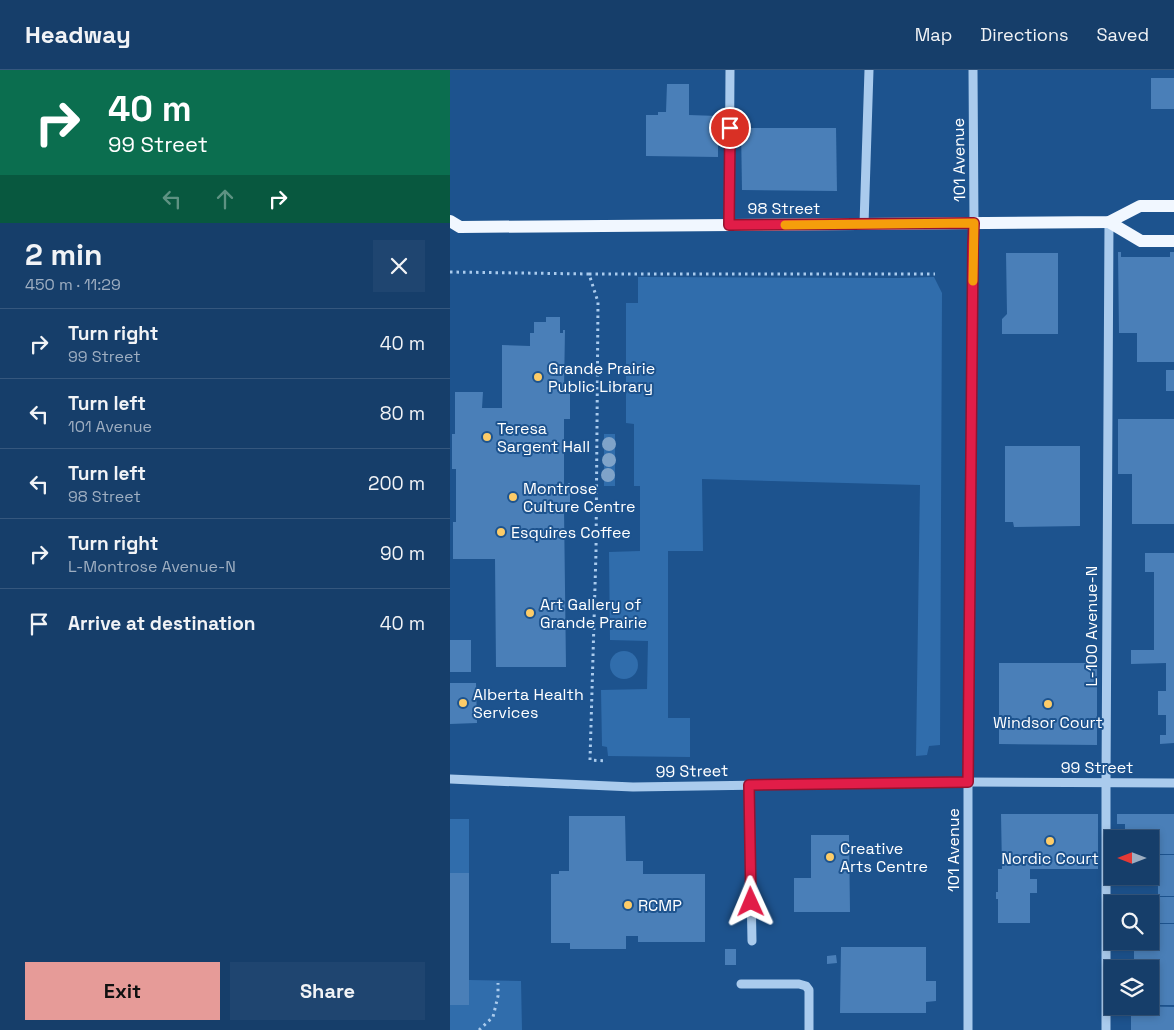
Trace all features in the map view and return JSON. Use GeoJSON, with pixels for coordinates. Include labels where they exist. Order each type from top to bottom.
{"type":"FeatureCollection","features":[{"type":"Feature","properties":{"kind":"main road","name":"98 Street"},"geometry":{"type":"LineString","coordinates":[[453,227],[1109,222],[1140,206],[1174,206]]}},
{"type":"Feature","properties":{"kind":"main road"},"geometry":{"type":"LineString","coordinates":[[1109,222],[1141,241],[1174,241]]}},
{"type":"Feature","properties":{"kind":"street"},"geometry":{"type":"LineString","coordinates":[[729,225],[730,70]]}},
{"type":"Feature","properties":{"kind":"street"},"geometry":{"type":"LineString","coordinates":[[864,224],[869,70]]}},
{"type":"Feature","properties":{"kind":"street","name":"101 Avenue"},"geometry":{"type":"LineString","coordinates":[[968,1030],[968,782],[974,223],[973,70]]}},
{"type":"Feature","properties":{"kind":"street","name":"L-100 Avenue-N"},"geometry":{"type":"LineString","coordinates":[[1106,1030],[1109,222]]}},
{"type":"Feature","properties":{"kind":"street","name":"99 Street"},"geometry":{"type":"LineString","coordinates":[[450,779],[632,787],[968,782],[1174,783]]}},
{"type":"Feature","properties":{"kind":"street"},"geometry":{"type":"LineString","coordinates":[[749,785],[752,941]]}},
{"type":"Feature","properties":{"kind":"street"},"geometry":{"type":"LineString","coordinates":[[740,984],[799,984],[806,986],[809,990],[809,1030]]}},
{"type":"Feature","properties":{"kind":"path"},"geometry":{"type":"LineString","coordinates":[[450,272],[935,274]]}},
{"type":"Feature","properties":{"kind":"path"},"geometry":{"type":"LineString","coordinates":[[589,274],[598,302],[596,552],[590,760],[607,761]]}},
{"type":"Feature","properties":{"kind":"path"},"geometry":{"type":"LineString","coordinates":[[479,1030],[493,1017],[498,996],[498,983]]}},
{"type":"Feature","properties":{"kind":"shaded area"},"geometry":{"type":"Polygon","coordinates":[[[638,277],[934,277],[942,293],[940,745],[929,746],[927,755],[916,756],[920,485],[702,479],[703,551],[668,551],[668,718],[690,718],[690,757],[608,756],[607,747],[602,746],[601,690],[647,689],[648,641],[610,640],[609,552],[640,551],[640,486],[634,486],[634,424],[626,423],[626,303],[638,303],[638,277]]]}},
{"type":"Feature","properties":{"kind":"shaded area"},"geometry":{"type":"Polygon","coordinates":[[[604,434],[615,434],[615,486],[604,486],[604,434]]]}},
{"type":"Feature","properties":{"kind":"shaded area"},"geometry":{"type":"Polygon","coordinates":[[[624,651],[634,655],[638,665],[634,675],[624,679],[614,675],[610,665],[614,655],[624,651]]]}},
{"type":"Feature","properties":{"kind":"shaded area"},"geometry":{"type":"Polygon","coordinates":[[[450,819],[469,819],[469,980],[521,981],[522,1030],[450,1030],[450,819]]]}},
{"type":"Feature","properties":{"kind":"building"},"geometry":{"type":"Polygon","coordinates":[[[1151,78],[1174,78],[1174,109],[1151,109],[1151,78]]]}},
{"type":"Feature","properties":{"kind":"building"},"geometry":{"type":"Polygon","coordinates":[[[667,84],[689,84],[689,115],[718,116],[718,157],[646,156],[646,115],[658,115],[658,112],[666,112],[667,84]]]}},
{"type":"Feature","properties":{"kind":"building"},"geometry":{"type":"Polygon","coordinates":[[[741,128],[836,128],[837,191],[742,190],[741,128]]]}},
{"type":"Feature","properties":{"kind":"building"},"geometry":{"type":"Polygon","coordinates":[[[1118,252],[1121,252],[1121,257],[1170,257],[1170,252],[1174,252],[1174,362],[1137,362],[1137,333],[1119,333],[1118,252]]]}},
{"type":"Feature","properties":{"kind":"building"},"geometry":{"type":"Polygon","coordinates":[[[1006,253],[1058,253],[1058,334],[1002,334],[1002,319],[1007,314],[1006,253]]]}},
{"type":"Feature","properties":{"kind":"building","name":"Montrose Culture Centre"},"geometry":{"type":"Polygon","coordinates":[[[546,317],[560,317],[560,333],[563,333],[563,330],[565,330],[564,389],[570,389],[570,419],[564,419],[564,485],[570,483],[570,509],[564,509],[566,667],[496,667],[495,559],[453,559],[453,522],[456,522],[456,469],[452,469],[452,434],[455,434],[455,392],[483,392],[482,408],[502,408],[502,345],[530,346],[530,333],[534,333],[534,322],[546,322],[546,317]]]}},
{"type":"Feature","properties":{"kind":"building"},"geometry":{"type":"Polygon","coordinates":[[[1166,370],[1174,370],[1174,391],[1166,391],[1166,370]]]}},
{"type":"Feature","properties":{"kind":"building"},"geometry":{"type":"Polygon","coordinates":[[[1118,419],[1174,419],[1174,524],[1132,524],[1132,474],[1118,474],[1118,419]]]}},
{"type":"Feature","properties":{"kind":"building"},"geometry":{"type":"Polygon","coordinates":[[[1005,446],[1080,446],[1080,526],[1014,527],[1013,522],[1005,522],[1005,446]]]}},
{"type":"Feature","properties":{"kind":"building"},"geometry":{"type":"Polygon","coordinates":[[[1145,553],[1174,553],[1174,743],[1160,744],[1160,735],[1166,735],[1166,715],[1158,715],[1158,691],[1166,691],[1166,663],[1131,664],[1131,650],[1154,650],[1154,572],[1145,572],[1145,553]]]}},
{"type":"Feature","properties":{"kind":"building"},"geometry":{"type":"Polygon","coordinates":[[[450,640],[471,640],[471,672],[450,672],[450,640]]]}},
{"type":"Feature","properties":{"kind":"building","name":"Windsor Court"},"geometry":{"type":"Polygon","coordinates":[[[999,663],[1097,663],[1097,745],[999,744],[999,663]]]}},
{"type":"Feature","properties":{"kind":"building","name":"Alberta Health Services"},"geometry":{"type":"Polygon","coordinates":[[[450,683],[476,683],[477,723],[450,724],[450,683]]]}},
{"type":"Feature","properties":{"kind":"building","name":"Nordic Court"},"geometry":{"type":"Polygon","coordinates":[[[1001,814],[1098,814],[1098,869],[1030,869],[1030,879],[1037,879],[1037,893],[1030,893],[1030,923],[998,923],[998,899],[996,899],[996,892],[998,892],[998,869],[1002,869],[1001,814]]]}},
{"type":"Feature","properties":{"kind":"building"},"geometry":{"type":"Polygon","coordinates":[[[1117,814],[1174,814],[1174,854],[1159,854],[1159,830],[1125,830],[1125,824],[1117,824],[1117,814]]]}},
{"type":"Feature","properties":{"kind":"building","name":"RCMP"},"geometry":{"type":"Polygon","coordinates":[[[569,816],[625,816],[626,861],[643,861],[643,874],[705,874],[705,942],[638,942],[638,936],[626,936],[626,949],[570,949],[570,943],[551,943],[551,874],[559,874],[559,871],[569,871],[569,816]]]}},
{"type":"Feature","properties":{"kind":"building","name":"Creative Arts Centre"},"geometry":{"type":"Polygon","coordinates":[[[811,835],[849,835],[850,912],[794,912],[794,878],[811,878],[811,835]]]}},
{"type":"Feature","properties":{"kind":"building"},"geometry":{"type":"Polygon","coordinates":[[[1159,855],[1174,855],[1174,896],[1158,895],[1159,855]]]}},
{"type":"Feature","properties":{"kind":"building"},"geometry":{"type":"Polygon","coordinates":[[[450,873],[469,873],[469,1005],[450,1005],[450,873]]]}},
{"type":"Feature","properties":{"kind":"building"},"geometry":{"type":"Polygon","coordinates":[[[1159,897],[1174,897],[1174,923],[1159,923],[1159,897]]]}},
{"type":"Feature","properties":{"kind":"building"},"geometry":{"type":"Polygon","coordinates":[[[1159,924],[1174,924],[1174,1005],[1159,1005],[1159,960],[1134,960],[1134,950],[1159,950],[1159,924]]]}},
{"type":"Feature","properties":{"kind":"building"},"geometry":{"type":"Polygon","coordinates":[[[841,947],[926,947],[926,981],[936,981],[936,1001],[926,1002],[926,1013],[840,1013],[841,947]]]}},
{"type":"Feature","properties":{"kind":"building"},"geometry":{"type":"Polygon","coordinates":[[[725,949],[736,949],[736,965],[725,965],[725,949]]]}},
{"type":"Feature","properties":{"kind":"building"},"geometry":{"type":"Polygon","coordinates":[[[836,955],[837,963],[827,964],[827,956],[836,955]]]}},
{"type":"Feature","properties":{"kind":"building"},"geometry":{"type":"Polygon","coordinates":[[[1159,1007],[1174,1007],[1174,1030],[1131,1030],[1131,1015],[1159,1015],[1159,1007]]]}},
{"type":"Feature","properties":{"kind":"slow traffic"},"geometry":{"type":"LineString","coordinates":[[785,225],[974,223],[973,281]]}},
{"type":"Feature","properties":{"kind":"place","name":"Grande Prairie Public Library"},"geometry":{"type":"Point","coordinates":[538,377]}},
{"type":"Feature","properties":{"kind":"place","name":"Teresa Sargent Hall"},"geometry":{"type":"Point","coordinates":[487,437]}},
{"type":"Feature","properties":{"kind":"place","name":"Montrose Culture Centre"},"geometry":{"type":"Point","coordinates":[513,497]}},
{"type":"Feature","properties":{"kind":"place","name":"Esquires Coffee"},"geometry":{"type":"Point","coordinates":[501,532]}},
{"type":"Feature","properties":{"kind":"place","name":"Art Gallery of Grande Prairie"},"geometry":{"type":"Point","coordinates":[530,613]}},
{"type":"Feature","properties":{"kind":"place","name":"Alberta Health Services"},"geometry":{"type":"Point","coordinates":[463,703]}},
{"type":"Feature","properties":{"kind":"place","name":"Windsor Court"},"geometry":{"type":"Point","coordinates":[1048,704]}},
{"type":"Feature","properties":{"kind":"place","name":"Nordic Court"},"geometry":{"type":"Point","coordinates":[1050,841]}},
{"type":"Feature","properties":{"kind":"place","name":"Creative Arts Centre"},"geometry":{"type":"Point","coordinates":[830,857]}},
{"type":"Feature","properties":{"kind":"place","name":"RCMP"},"geometry":{"type":"Point","coordinates":[628,905]}},
{"type":"Feature","properties":{"kind":"route"},"geometry":{"type":"LineString","coordinates":[[730,128],[729,225],[974,223],[968,782],[749,785],[751,902]]}}]}
